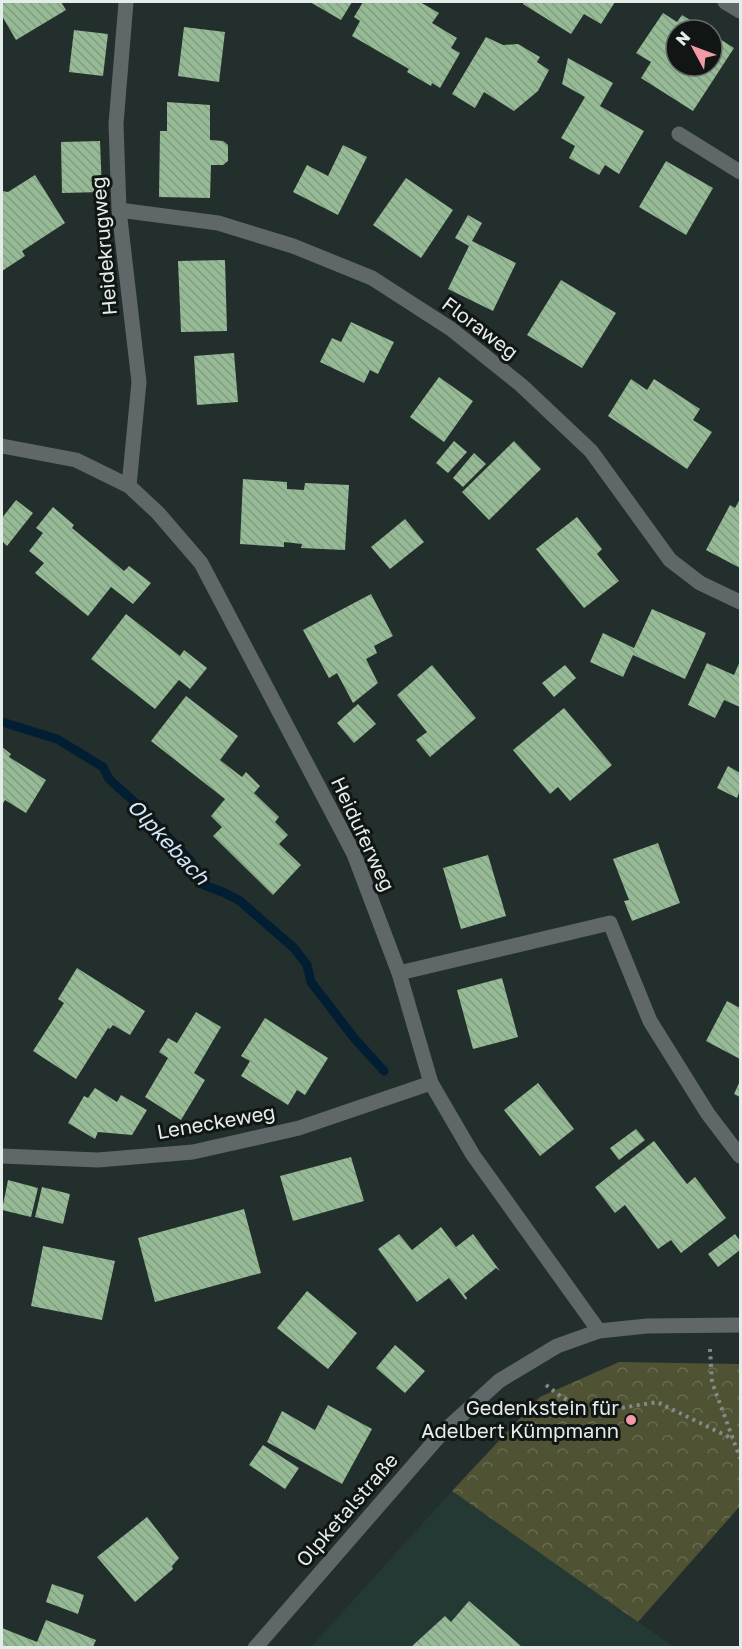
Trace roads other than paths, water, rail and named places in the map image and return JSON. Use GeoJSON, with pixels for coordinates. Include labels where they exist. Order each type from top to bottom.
{"type":"FeatureCollection","features":[{"type":"Feature","properties":{"kind":"street","name":"Heidekrugweg"},"geometry":{"type":"LineString","coordinates":[[126,2],[116,124],[119,210],[139,382],[129,486]]}},
{"type":"Feature","properties":{"kind":"street"},"geometry":{"type":"LineString","coordinates":[[725,2],[741,11]]}},
{"type":"Feature","properties":{"kind":"street"},"geometry":{"type":"LineString","coordinates":[[679,134],[740,172]]}},
{"type":"Feature","properties":{"kind":"street","name":"Floraweg"},"geometry":{"type":"LineString","coordinates":[[119,210],[218,223],[293,246],[372,278],[451,329],[521,385],[591,451],[670,560],[700,583],[741,602]]}},
{"type":"Feature","properties":{"kind":"street","name":"Heiduferweg"},"geometry":{"type":"LineString","coordinates":[[2,446],[76,460],[129,486],[158,513],[201,563],[354,854],[399,973],[431,1083],[473,1155],[599,1331]]}},
{"type":"Feature","properties":{"kind":"street"},"geometry":{"type":"LineString","coordinates":[[399,973],[610,923],[650,1021],[708,1114],[741,1156]]}},
{"type":"Feature","properties":{"kind":"street","name":"Leneckeweg"},"geometry":{"type":"LineString","coordinates":[[2,1156],[98,1160],[193,1152],[299,1128],[431,1083]]}},
{"type":"Feature","properties":{"kind":"street","name":"Olpketalstraße"},"geometry":{"type":"LineString","coordinates":[[255,1647],[440,1434],[499,1381],[557,1346],[599,1331],[647,1326],[741,1325]]}},
{"type":"Feature","properties":{"kind":"waterway","name":"Olpkebach"},"geometry":{"type":"LineString","coordinates":[[2,722],[57,739],[103,767],[109,779],[140,807],[191,861],[196,876],[204,885],[240,901],[294,948],[307,965],[311,982],[354,1038],[384,1071]]}},
{"type":"Feature","properties":{"kind":"place","name":"Gedenkstein für Adelbert Kümpmann"},"geometry":{"type":"Point","coordinates":[631,1420]}}]}
